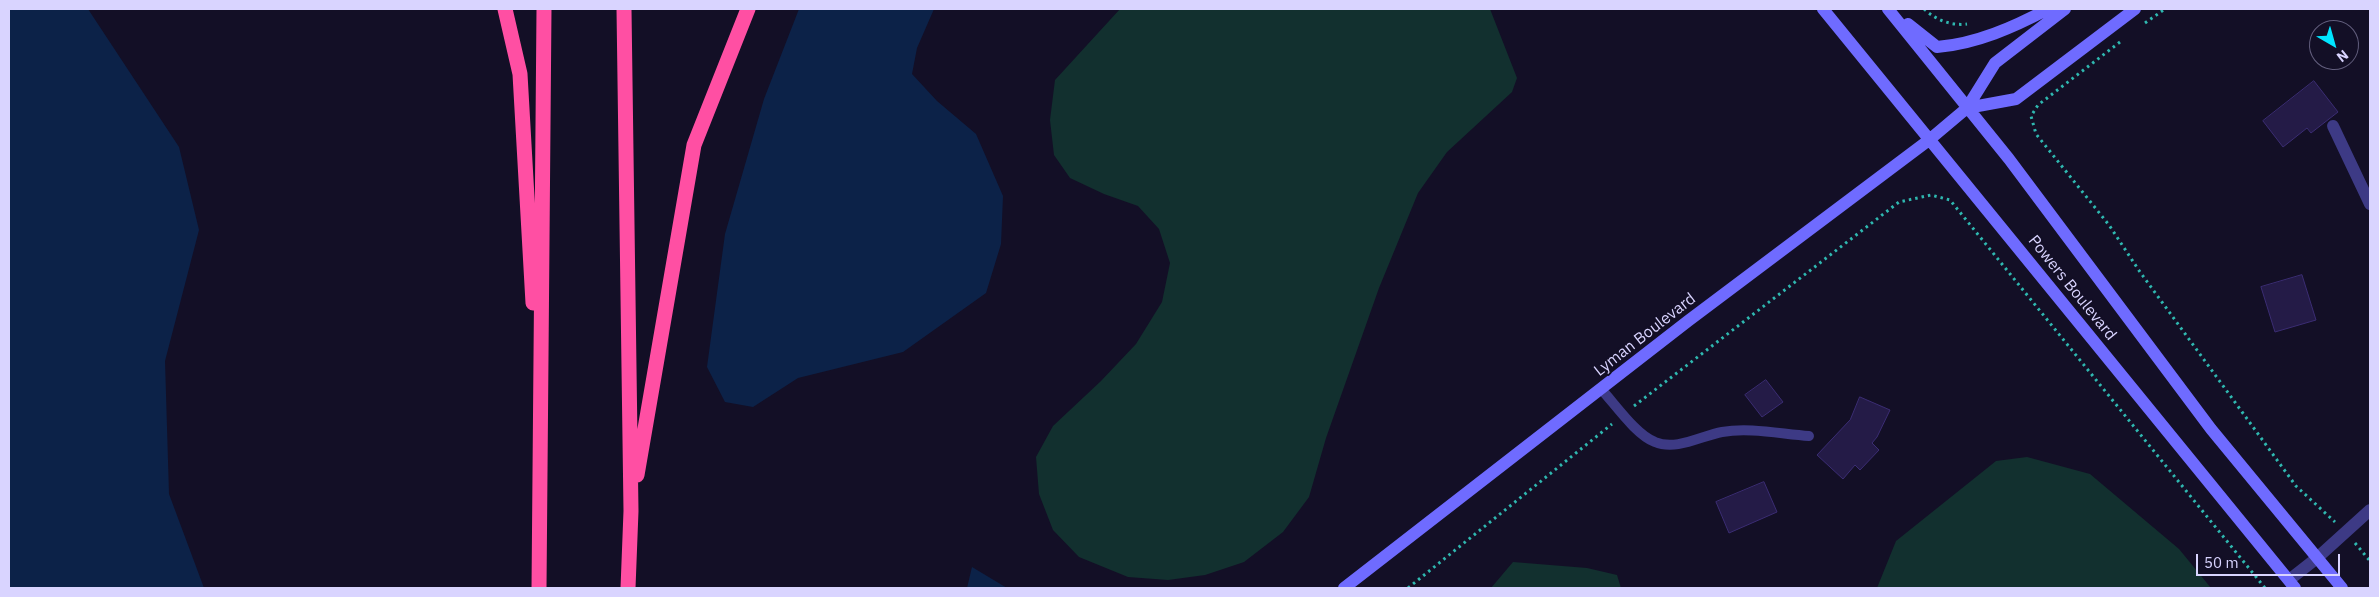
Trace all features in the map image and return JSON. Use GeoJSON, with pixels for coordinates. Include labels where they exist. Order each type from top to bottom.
{"type":"FeatureCollection","features":[{"type":"Feature","properties":{"kind":"highway"},"geometry":{"type":"LineString","coordinates":[[505,9],[520,74],[532,296],[541,542]]}},
{"type":"Feature","properties":{"kind":"highway"},"geometry":{"type":"LineString","coordinates":[[539,588],[541,542],[544,9]]}},
{"type":"Feature","properties":{"kind":"highway"},"geometry":{"type":"LineString","coordinates":[[624,9],[631,511],[628,588]]}},
{"type":"Feature","properties":{"kind":"highway"},"geometry":{"type":"LineString","coordinates":[[631,511],[694,145],[748,9]]}},
{"type":"Feature","properties":{"kind":"main road","name":"Powers Boulevard"},"geometry":{"type":"LineString","coordinates":[[1823,9],[2292,584]]}},
{"type":"Feature","properties":{"kind":"main road","name":"Powers Boulevard"},"geometry":{"type":"LineString","coordinates":[[1890,9],[2015,167],[2211,429],[2342,588]]}},
{"type":"Feature","properties":{"kind":"main road"},"geometry":{"type":"LineString","coordinates":[[1890,9],[1923,38],[1938,47],[1959,46],[1988,36],[2048,9]]}},
{"type":"Feature","properties":{"kind":"main road","name":"Lyman Boulevard"},"geometry":{"type":"LineString","coordinates":[[1344,588],[1601,389],[1929,140],[1967,108],[1995,62],[2065,9]]}},
{"type":"Feature","properties":{"kind":"main road","name":"Lyman Boulevard"},"geometry":{"type":"LineString","coordinates":[[1967,108],[2016,99],[2135,9]]}},
{"type":"Feature","properties":{"kind":"street"},"geometry":{"type":"LineString","coordinates":[[2333,126],[2370,204]]}},
{"type":"Feature","properties":{"kind":"street"},"geometry":{"type":"LineString","coordinates":[[2292,584],[2317,558],[2369,514]]}},
{"type":"Feature","properties":{"kind":"lane"},"geometry":{"type":"LineString","coordinates":[[1601,389],[1648,439],[1667,445],[1722,432],[1741,431],[1809,436]]}},
{"type":"Feature","properties":{"kind":"path"},"geometry":{"type":"LineString","coordinates":[[1924,9],[1944,22],[1958,25],[1974,23]]}},
{"type":"Feature","properties":{"kind":"path"},"geometry":{"type":"LineString","coordinates":[[2143,25],[2164,9]]}},
{"type":"Feature","properties":{"kind":"path"},"geometry":{"type":"LineString","coordinates":[[2128,36],[2038,105],[2031,116],[2036,134],[2108,225],[2140,272],[2296,486],[2346,532],[2370,562]]}},
{"type":"Feature","properties":{"kind":"path"},"geometry":{"type":"LineString","coordinates":[[1408,588],[1624,414],[1899,202],[1931,195],[1950,200],[2265,588]]}},
{"type":"Feature","properties":{"kind":"green space"},"geometry":{"type":"Polygon","coordinates":[[[1120,9],[1490,9],[1517,78],[1512,92],[1447,152],[1418,193],[1379,288],[1326,438],[1309,497],[1283,532],[1244,562],[1205,575],[1168,580],[1128,577],[1079,557],[1053,530],[1039,494],[1036,457],[1053,426],[1101,381],[1136,344],[1162,302],[1170,263],[1159,229],[1138,206],[1104,194],[1070,178],[1054,155],[1050,120],[1055,80],[1120,9]]]}},
{"type":"Feature","properties":{"kind":"green space"},"geometry":{"type":"Polygon","coordinates":[[[2027,457],[2090,474],[2179,549],[2211,588],[1877,588],[1896,541],[1996,461],[2027,457]]]}},
{"type":"Feature","properties":{"kind":"green space"},"geometry":{"type":"Polygon","coordinates":[[[1513,562],[1587,568],[1617,575],[1621,588],[1491,588],[1513,562]]]}},
{"type":"Feature","properties":{"kind":"water"},"geometry":{"type":"Polygon","coordinates":[[[9,9],[88,9],[179,147],[199,230],[165,361],[169,494],[204,588],[9,588],[9,9]]]}},
{"type":"Feature","properties":{"kind":"water"},"geometry":{"type":"Polygon","coordinates":[[[799,9],[934,9],[917,48],[912,74],[937,101],[976,134],[1003,196],[1001,244],[986,293],[903,352],[798,378],[753,407],[725,402],[707,367],[725,234],[764,99],[799,9]]]}},
{"type":"Feature","properties":{"kind":"water"},"geometry":{"type":"Polygon","coordinates":[[[972,567],[1007,588],[967,588],[972,567]]]}},
{"type":"Feature","properties":{"kind":"building"},"geometry":{"type":"Polygon","coordinates":[[[2314,81],[2338,112],[2311,133],[2307,128],[2283,147],[2263,121],[2314,81]]]}},
{"type":"Feature","properties":{"kind":"building"},"geometry":{"type":"Polygon","coordinates":[[[2302,275],[2316,320],[2275,332],[2261,287],[2302,275]]]}},
{"type":"Feature","properties":{"kind":"building"},"geometry":{"type":"Polygon","coordinates":[[[1766,380],[1783,402],[1762,417],[1745,395],[1766,380]]]}},
{"type":"Feature","properties":{"kind":"building"},"geometry":{"type":"Polygon","coordinates":[[[1860,397],[1890,410],[1877,437],[1872,443],[1879,450],[1860,470],[1855,465],[1843,479],[1817,455],[1850,420],[1860,397]]]}},
{"type":"Feature","properties":{"kind":"building"},"geometry":{"type":"Polygon","coordinates":[[[1764,482],[1777,512],[1729,533],[1716,502],[1764,482]]]}}]}
